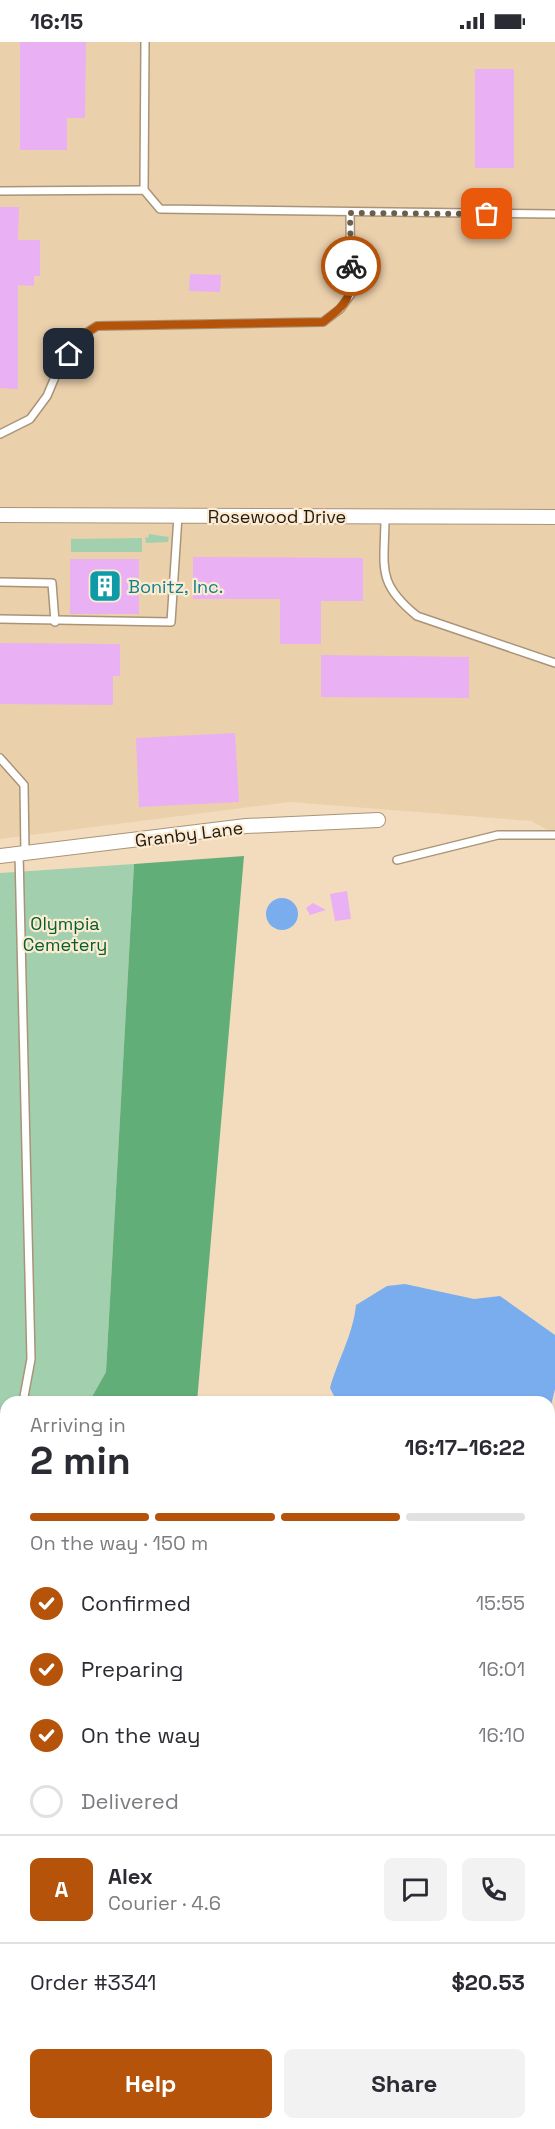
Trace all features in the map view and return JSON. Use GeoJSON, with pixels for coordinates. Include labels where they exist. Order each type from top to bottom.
{"type":"FeatureCollection","features":[{"type":"Feature","properties":{"kind":"street","name":"Rosewood Drive"},"geometry":{"type":"LineString","coordinates":[[0,515],[555,517]]}},
{"type":"Feature","properties":{"kind":"street","name":"Granby Lane"},"geometry":{"type":"LineString","coordinates":[[0,856],[246,826],[378,820]]}},
{"type":"Feature","properties":{"kind":"lane"},"geometry":{"type":"LineString","coordinates":[[145,42],[144,190],[160,210],[555,214]]}},
{"type":"Feature","properties":{"kind":"lane"},"geometry":{"type":"LineString","coordinates":[[0,191],[144,190]]}},
{"type":"Feature","properties":{"kind":"lane"},"geometry":{"type":"LineString","coordinates":[[0,434],[30,419],[47,396],[58,370],[80,337],[97,326],[323,322],[340,309],[351,294],[350,213]]}},
{"type":"Feature","properties":{"kind":"lane"},"geometry":{"type":"LineString","coordinates":[[0,619],[55,622],[171,622],[177,516]]}},
{"type":"Feature","properties":{"kind":"lane"},"geometry":{"type":"LineString","coordinates":[[385,516],[386,580],[400,602],[417,616],[555,663]]}},
{"type":"Feature","properties":{"kind":"lane"},"geometry":{"type":"LineString","coordinates":[[0,582],[52,583],[55,622]]}},
{"type":"Feature","properties":{"kind":"lane"},"geometry":{"type":"LineString","coordinates":[[0,758],[24,785],[22,854],[32,1359],[24,1396]]}},
{"type":"Feature","properties":{"kind":"lane"},"geometry":{"type":"LineString","coordinates":[[397,860],[498,835],[555,836]]}},
{"type":"Feature","properties":{"kind":"shaded area"},"geometry":{"type":"Polygon","coordinates":[[[0,42],[555,42],[555,834],[531,821],[290,802],[0,839],[0,42]]]}},
{"type":"Feature","properties":{"kind":"green space"},"geometry":{"type":"Polygon","coordinates":[[[149,534],[169,537],[168,542],[146,543],[145,537],[148,538],[149,534]]]}},
{"type":"Feature","properties":{"kind":"green space"},"geometry":{"type":"Polygon","coordinates":[[[142,538],[142,552],[71,552],[71,539],[142,538]]]}},
{"type":"Feature","properties":{"kind":"green space"},"geometry":{"type":"Polygon","coordinates":[[[244,856],[198,1396],[92,1396],[106,1372],[134,864],[244,856]]]}},
{"type":"Feature","properties":{"kind":"green space","name":"Olympia Cemetery"},"geometry":{"type":"Polygon","coordinates":[[[134,864],[106,1372],[92,1396],[0,1396],[0,873],[134,864]]]}},
{"type":"Feature","properties":{"kind":"water"},"geometry":{"type":"Polygon","coordinates":[[[282,898],[294,902],[298,914],[294,926],[282,930],[270,926],[266,914],[270,902],[282,898]]]}},
{"type":"Feature","properties":{"kind":"water"},"geometry":{"type":"Polygon","coordinates":[[[405,1284],[474,1299],[500,1296],[555,1335],[553,1396],[334,1396],[330,1388],[349,1337],[356,1305],[387,1286],[405,1284]]]}},
{"type":"Feature","properties":{"kind":"building"},"geometry":{"type":"Polygon","coordinates":[[[20,42],[86,42],[85,118],[67,118],[67,150],[20,150],[20,42]]]}},
{"type":"Feature","properties":{"kind":"building"},"geometry":{"type":"Polygon","coordinates":[[[475,69],[514,69],[514,168],[475,168],[475,69]]]}},
{"type":"Feature","properties":{"kind":"building"},"geometry":{"type":"Polygon","coordinates":[[[0,207],[19,207],[18,240],[40,240],[40,276],[34,276],[34,286],[18,285],[18,389],[0,388],[0,207]]]}},
{"type":"Feature","properties":{"kind":"building"},"geometry":{"type":"Polygon","coordinates":[[[190,274],[221,275],[220,292],[189,291],[190,274]]]}},
{"type":"Feature","properties":{"kind":"building"},"geometry":{"type":"Polygon","coordinates":[[[193,557],[363,558],[363,601],[321,601],[321,644],[280,644],[280,599],[193,599],[193,557]]]}},
{"type":"Feature","properties":{"kind":"building","name":"Bonitz, Inc."},"geometry":{"type":"Polygon","coordinates":[[[70,559],[139,559],[139,614],[70,614],[70,559]]]}},
{"type":"Feature","properties":{"kind":"building"},"geometry":{"type":"Polygon","coordinates":[[[0,643],[120,644],[120,676],[113,676],[113,705],[0,704],[0,643]]]}},
{"type":"Feature","properties":{"kind":"building"},"geometry":{"type":"Polygon","coordinates":[[[321,655],[469,657],[469,698],[321,697],[321,655]]]}},
{"type":"Feature","properties":{"kind":"building"},"geometry":{"type":"Polygon","coordinates":[[[235,733],[239,802],[139,807],[136,738],[235,733]]]}},
{"type":"Feature","properties":{"kind":"building"},"geometry":{"type":"Polygon","coordinates":[[[347,891],[351,919],[335,921],[330,894],[347,891]]]}},
{"type":"Feature","properties":{"kind":"building"},"geometry":{"type":"Polygon","coordinates":[[[313,903],[326,910],[310,915],[306,908],[313,903]]]}},
{"type":"Feature","properties":{"kind":"way so far"},"geometry":{"type":"LineString","coordinates":[[351,266],[350,213],[487,214]]}},
{"type":"Feature","properties":{"kind":"place","name":"Bonitz, Inc."},"geometry":{"type":"Point","coordinates":[105,586]}},
{"type":"Feature","properties":{"kind":"route"},"geometry":{"type":"LineString","coordinates":[[69,354],[80,337],[97,326],[323,322],[340,309],[351,294],[351,266]]}}]}
